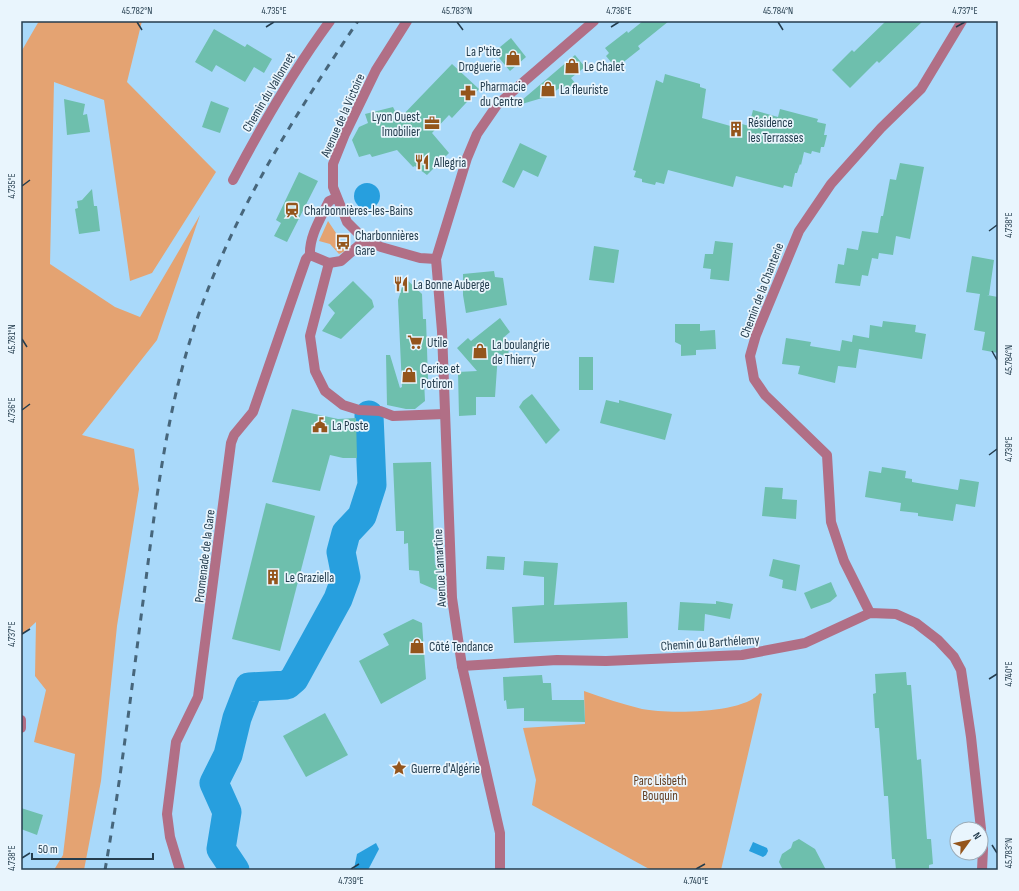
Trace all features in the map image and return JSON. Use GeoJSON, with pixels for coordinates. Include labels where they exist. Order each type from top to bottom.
{"type":"FeatureCollection","features":[{"type":"Feature","properties":{"kind":"street","name":"Chemin du Vallonnet"},"geometry":{"type":"LineString","coordinates":[[233,180],[269,112],[330,21]]}},
{"type":"Feature","properties":{"kind":"street","name":"Avenue de la Victoire"},"geometry":{"type":"LineString","coordinates":[[407,21],[376,70],[335,158],[333,164],[333,179],[336,198],[347,222],[365,240],[381,247],[420,258],[436,259]]}},
{"type":"Feature","properties":{"kind":"street"},"geometry":{"type":"LineString","coordinates":[[436,259],[467,158],[478,134],[497,104],[594,21]]}},
{"type":"Feature","properties":{"kind":"street","name":"Chemin de la Chanterie"},"geometry":{"type":"LineString","coordinates":[[870,613],[844,561],[831,522],[826,455],[765,395],[754,379],[750,356],[756,335],[799,231],[831,184],[881,128],[921,89],[962,21]]}},
{"type":"Feature","properties":{"kind":"street"},"geometry":{"type":"LineString","coordinates":[[336,198],[329,201],[318,223],[309,243],[310,255],[329,263],[341,261],[365,240]]}},
{"type":"Feature","properties":{"kind":"street","name":"Promenade de la Gare"},"geometry":{"type":"LineString","coordinates":[[180,870],[170,836],[167,814],[176,742],[198,697],[231,444],[234,435],[253,412],[299,278],[306,259],[310,255]]}},
{"type":"Feature","properties":{"kind":"street","name":"Avenue Lamartine"},"geometry":{"type":"LineString","coordinates":[[436,259],[442,331],[452,598],[462,666],[500,833],[500,870]]}},
{"type":"Feature","properties":{"kind":"street"},"geometry":{"type":"LineString","coordinates":[[329,263],[310,336],[315,371],[325,391],[343,405],[363,411],[380,412],[394,416],[445,414]]}},
{"type":"Feature","properties":{"kind":"street","name":"Chemin du Barthélemy"},"geometry":{"type":"LineString","coordinates":[[462,666],[558,660],[606,661],[742,655],[805,643],[870,613],[896,614],[916,623],[938,640],[954,657],[961,670],[972,737],[980,821]]}},
{"type":"Feature","properties":{"kind":"street"},"geometry":{"type":"LineString","coordinates":[[21,720],[21,728]]}},
{"type":"Feature","properties":{"kind":"green space"},"geometry":{"type":"Polygon","coordinates":[[[39,21],[142,21],[127,82],[216,172],[152,273],[130,281],[104,100],[54,82],[50,264],[115,307],[140,317],[200,215],[157,340],[82,435],[134,449],[139,489],[117,626],[101,781],[84,870],[54,870],[63,855],[75,754],[34,742],[46,690],[35,676],[36,622],[21,636],[21,52],[39,21]]]}},
{"type":"Feature","properties":{"kind":"green space"},"geometry":{"type":"Polygon","coordinates":[[[328,221],[338,236],[336,239],[345,251],[339,254],[330,244],[319,241],[328,221]]]}},
{"type":"Feature","properties":{"kind":"green space","name":"Parc Lisbeth Bouquin"},"geometry":{"type":"Polygon","coordinates":[[[584,691],[642,709],[669,712],[722,709],[738,705],[751,700],[760,693],[762,694],[721,870],[651,870],[532,805],[536,780],[523,728],[585,724],[584,691]]]}},
{"type":"Feature","properties":{"kind":"water"},"geometry":{"type":"Polygon","coordinates":[[[367,183],[376,187],[380,196],[376,205],[367,209],[358,205],[354,196],[358,187],[367,183]]]}},
{"type":"Feature","properties":{"kind":"water"},"geometry":{"type":"Polygon","coordinates":[[[753,842],[767,848],[768,851],[766,855],[763,857],[749,851],[753,842]]]}},
{"type":"Feature","properties":{"kind":"water"},"geometry":{"type":"Polygon","coordinates":[[[376,843],[379,849],[368,870],[354,869],[357,854],[376,843]]]}},
{"type":"Feature","properties":{"kind":"building"},"geometry":{"type":"Polygon","coordinates":[[[643,21],[669,21],[638,46],[640,49],[616,68],[606,56],[609,53],[605,48],[643,21]]]}},
{"type":"Feature","properties":{"kind":"building"},"geometry":{"type":"Polygon","coordinates":[[[886,21],[923,21],[879,63],[877,61],[850,88],[832,70],[852,50],[854,52],[886,21]]]}},
{"type":"Feature","properties":{"kind":"building"},"geometry":{"type":"Polygon","coordinates":[[[214,29],[245,47],[247,44],[272,59],[264,73],[254,67],[245,82],[216,65],[212,72],[195,62],[214,29]]]}},
{"type":"Feature","properties":{"kind":"building"},"geometry":{"type":"Polygon","coordinates":[[[511,38],[526,57],[510,71],[494,52],[511,38]]]}},
{"type":"Feature","properties":{"kind":"building"},"geometry":{"type":"Polygon","coordinates":[[[575,55],[585,67],[571,78],[575,83],[566,90],[562,86],[549,96],[515,106],[575,55]]]}},
{"type":"Feature","properties":{"kind":"building"},"geometry":{"type":"Polygon","coordinates":[[[452,64],[479,89],[452,118],[449,115],[432,133],[449,153],[427,175],[415,166],[413,167],[397,150],[372,157],[370,154],[359,157],[352,140],[359,127],[368,123],[365,114],[393,107],[399,119],[452,64]]]}},
{"type":"Feature","properties":{"kind":"building","name":"Résidence les Terrasses"},"geometry":{"type":"Polygon","coordinates":[[[665,74],[700,84],[700,87],[706,89],[702,118],[734,127],[735,122],[749,126],[753,110],[778,117],[780,109],[818,119],[817,122],[826,124],[824,135],[827,135],[824,147],[821,147],[820,153],[812,151],[811,154],[804,152],[801,165],[800,164],[797,173],[795,173],[792,187],[784,185],[783,188],[736,176],[733,187],[668,170],[664,184],[656,182],[655,185],[642,182],[642,179],[634,177],[636,171],[633,170],[656,80],[663,83],[665,74]]]}},
{"type":"Feature","properties":{"kind":"building"},"geometry":{"type":"Polygon","coordinates":[[[64,99],[85,104],[83,115],[87,114],[90,132],[67,135],[64,99]]]}},
{"type":"Feature","properties":{"kind":"building"},"geometry":{"type":"Polygon","coordinates":[[[211,101],[229,108],[220,133],[202,127],[211,101]]]}},
{"type":"Feature","properties":{"kind":"building"},"geometry":{"type":"Polygon","coordinates":[[[520,143],[547,156],[538,177],[523,170],[514,188],[502,182],[520,143]]]}},
{"type":"Feature","properties":{"kind":"building"},"geometry":{"type":"Polygon","coordinates":[[[900,163],[924,167],[910,239],[896,236],[893,255],[879,253],[878,259],[872,258],[868,276],[862,275],[860,286],[835,283],[838,264],[844,265],[847,248],[858,250],[862,231],[878,233],[890,179],[896,180],[900,163]]]}},
{"type":"Feature","properties":{"kind":"building","name":"Charbonnières-les-Bains"},"geometry":{"type":"Polygon","coordinates":[[[299,172],[318,181],[287,242],[274,236],[281,223],[276,220],[299,172]]]}},
{"type":"Feature","properties":{"kind":"building"},"geometry":{"type":"Polygon","coordinates":[[[92,189],[94,206],[97,206],[100,231],[79,234],[75,209],[78,208],[77,201],[82,200],[92,189]]]}},
{"type":"Feature","properties":{"kind":"building"},"geometry":{"type":"Polygon","coordinates":[[[715,241],[733,243],[729,281],[710,279],[711,269],[703,268],[705,254],[713,254],[715,241]]]}},
{"type":"Feature","properties":{"kind":"building"},"geometry":{"type":"Polygon","coordinates":[[[594,246],[619,250],[614,283],[589,280],[594,246]]]}},
{"type":"Feature","properties":{"kind":"building"},"geometry":{"type":"Polygon","coordinates":[[[972,256],[994,260],[989,295],[987,295],[998,297],[998,353],[982,350],[985,332],[974,330],[980,294],[966,292],[972,256]]]}},
{"type":"Feature","properties":{"kind":"building"},"geometry":{"type":"Polygon","coordinates":[[[494,271],[495,277],[503,278],[507,305],[466,313],[463,295],[463,274],[494,271]]]}},
{"type":"Feature","properties":{"kind":"building"},"geometry":{"type":"Polygon","coordinates":[[[405,278],[422,294],[423,319],[426,319],[428,379],[424,380],[425,401],[415,409],[406,409],[387,405],[386,355],[390,355],[400,388],[402,387],[398,300],[405,278]]]}},
{"type":"Feature","properties":{"kind":"building"},"geometry":{"type":"Polygon","coordinates":[[[353,281],[372,300],[374,307],[341,339],[322,331],[335,313],[328,305],[353,281]]]}},
{"type":"Feature","properties":{"kind":"building"},"geometry":{"type":"Polygon","coordinates":[[[500,318],[510,332],[503,338],[509,347],[508,358],[498,353],[495,397],[476,397],[476,415],[459,416],[458,372],[477,371],[457,348],[468,338],[471,341],[500,318]]]}},
{"type":"Feature","properties":{"kind":"building"},"geometry":{"type":"Polygon","coordinates":[[[883,321],[916,325],[915,332],[926,334],[922,359],[859,349],[856,368],[838,366],[835,383],[798,374],[800,366],[782,364],[786,338],[811,342],[810,346],[840,351],[842,340],[852,342],[853,335],[869,338],[870,325],[882,327],[883,321]]]}},
{"type":"Feature","properties":{"kind":"building"},"geometry":{"type":"Polygon","coordinates":[[[675,324],[700,324],[700,331],[715,330],[716,349],[696,350],[696,355],[681,356],[681,345],[675,342],[675,324]]]}},
{"type":"Feature","properties":{"kind":"building"},"geometry":{"type":"Polygon","coordinates":[[[579,357],[593,357],[593,390],[579,390],[579,357]]]}},
{"type":"Feature","properties":{"kind":"building"},"geometry":{"type":"Polygon","coordinates":[[[532,394],[560,430],[546,444],[519,407],[523,401],[532,394]]]}},
{"type":"Feature","properties":{"kind":"building"},"geometry":{"type":"Polygon","coordinates":[[[606,400],[619,403],[619,400],[672,414],[665,440],[600,423],[606,400]]]}},
{"type":"Feature","properties":{"kind":"building"},"geometry":{"type":"Polygon","coordinates":[[[292,409],[338,419],[356,418],[357,458],[343,458],[330,455],[320,491],[272,482],[292,409]]]}},
{"type":"Feature","properties":{"kind":"building"},"geometry":{"type":"Polygon","coordinates":[[[431,462],[435,565],[440,565],[441,592],[420,583],[419,571],[409,570],[408,543],[404,544],[404,531],[396,531],[393,463],[431,462]]]}},
{"type":"Feature","properties":{"kind":"building"},"geometry":{"type":"Polygon","coordinates":[[[882,467],[906,471],[905,478],[912,479],[912,482],[958,490],[960,479],[979,482],[975,507],[956,504],[953,521],[918,516],[918,513],[900,511],[901,503],[865,497],[869,471],[881,473],[882,467]]]}},
{"type":"Feature","properties":{"kind":"building"},"geometry":{"type":"Polygon","coordinates":[[[765,487],[783,488],[782,499],[797,500],[796,519],[762,516],[765,487]]]}},
{"type":"Feature","properties":{"kind":"building","name":"Le Graziella"},"geometry":{"type":"Polygon","coordinates":[[[266,503],[315,516],[280,651],[232,639],[266,503]]]}},
{"type":"Feature","properties":{"kind":"building"},"geometry":{"type":"Polygon","coordinates":[[[487,556],[505,557],[504,570],[486,569],[487,556]]]}},
{"type":"Feature","properties":{"kind":"building"},"geometry":{"type":"Polygon","coordinates":[[[773,559],[800,565],[796,591],[782,588],[783,580],[769,576],[773,559]]]}},
{"type":"Feature","properties":{"kind":"building"},"geometry":{"type":"Polygon","coordinates":[[[524,561],[558,563],[554,605],[627,602],[628,638],[514,643],[512,607],[544,605],[544,577],[523,575],[524,561]]]}},
{"type":"Feature","properties":{"kind":"building"},"geometry":{"type":"Polygon","coordinates":[[[831,582],[837,596],[830,602],[811,609],[804,593],[831,582]]]}},
{"type":"Feature","properties":{"kind":"building"},"geometry":{"type":"Polygon","coordinates":[[[716,601],[733,604],[730,619],[705,614],[704,631],[678,630],[680,602],[716,604],[716,601]]]}},
{"type":"Feature","properties":{"kind":"building"},"geometry":{"type":"Polygon","coordinates":[[[413,619],[422,623],[426,679],[381,704],[359,661],[389,645],[383,634],[413,619]]]}},
{"type":"Feature","properties":{"kind":"building"},"geometry":{"type":"Polygon","coordinates":[[[906,672],[907,685],[911,685],[917,760],[921,759],[927,839],[931,839],[933,864],[929,865],[929,870],[896,870],[895,859],[892,859],[888,796],[884,796],[879,728],[875,728],[873,694],[876,693],[875,674],[906,672]]]}},
{"type":"Feature","properties":{"kind":"building"},"geometry":{"type":"Polygon","coordinates":[[[542,675],[543,683],[551,683],[552,700],[584,700],[585,722],[524,721],[524,708],[507,709],[506,700],[504,701],[503,677],[542,675]]]}},
{"type":"Feature","properties":{"kind":"building"},"geometry":{"type":"Polygon","coordinates":[[[325,713],[348,755],[306,777],[283,736],[325,713]]]}},
{"type":"Feature","properties":{"kind":"building"},"geometry":{"type":"Polygon","coordinates":[[[21,808],[43,815],[37,835],[21,829],[21,808]]]}},
{"type":"Feature","properties":{"kind":"building"},"geometry":{"type":"Polygon","coordinates":[[[799,839],[815,849],[826,870],[783,870],[779,862],[782,854],[791,848],[793,842],[799,839]]]}},
{"type":"Feature","properties":{"kind":"waterway"},"geometry":{"type":"LineString","coordinates":[[235,870],[221,849],[227,812],[214,783],[228,755],[237,718],[249,687],[287,685],[294,679],[338,599],[346,577],[341,552],[346,533],[362,516],[372,485],[369,415]]}},
{"type":"Feature","properties":{"kind":"railway"},"geometry":{"type":"LineString","coordinates":[[105,870],[122,761],[161,472],[174,401],[193,331],[220,260],[255,189],[294,121],[358,21]]}},
{"type":"Feature","properties":{"kind":"place","name":"La P'tite Droguerie"},"geometry":{"type":"Point","coordinates":[513,58]}},
{"type":"Feature","properties":{"kind":"place","name":"Le Chalet"},"geometry":{"type":"Point","coordinates":[572,66]}},
{"type":"Feature","properties":{"kind":"place","name":"La fleuriste"},"geometry":{"type":"Point","coordinates":[548,89]}},
{"type":"Feature","properties":{"kind":"place","name":"Pharmacie du Centre"},"geometry":{"type":"Point","coordinates":[468,93]}},
{"type":"Feature","properties":{"kind":"place","name":"Lyon Ouest Imobilier"},"geometry":{"type":"Point","coordinates":[432,123]}},
{"type":"Feature","properties":{"kind":"place","name":"Résidence les Terrasses"},"geometry":{"type":"Point","coordinates":[736,129]}},
{"type":"Feature","properties":{"kind":"place","name":"Allegria"},"geometry":{"type":"Point","coordinates":[422,162]}},
{"type":"Feature","properties":{"kind":"place","name":"Charbonnières-les-Bains"},"geometry":{"type":"Point","coordinates":[292,210]}},
{"type":"Feature","properties":{"kind":"place","name":"Charbonnières Gare"},"geometry":{"type":"Point","coordinates":[343,242]}},
{"type":"Feature","properties":{"kind":"place","name":"La Bonne Auberge"},"geometry":{"type":"Point","coordinates":[401,284]}},
{"type":"Feature","properties":{"kind":"place","name":"Utile"},"geometry":{"type":"Point","coordinates":[415,342]}},
{"type":"Feature","properties":{"kind":"place","name":"La boulangrie de Thierry"},"geometry":{"type":"Point","coordinates":[480,351]}},
{"type":"Feature","properties":{"kind":"place","name":"Cerise et Potiron"},"geometry":{"type":"Point","coordinates":[409,375]}},
{"type":"Feature","properties":{"kind":"place","name":"La Poste"},"geometry":{"type":"Point","coordinates":[320,425]}},
{"type":"Feature","properties":{"kind":"place","name":"Le Graziella"},"geometry":{"type":"Point","coordinates":[273,577]}},
{"type":"Feature","properties":{"kind":"place","name":"Côté Tendance"},"geometry":{"type":"Point","coordinates":[417,646]}},
{"type":"Feature","properties":{"kind":"place","name":"Guerre d'Algérie"},"geometry":{"type":"Point","coordinates":[399,768]}}]}
